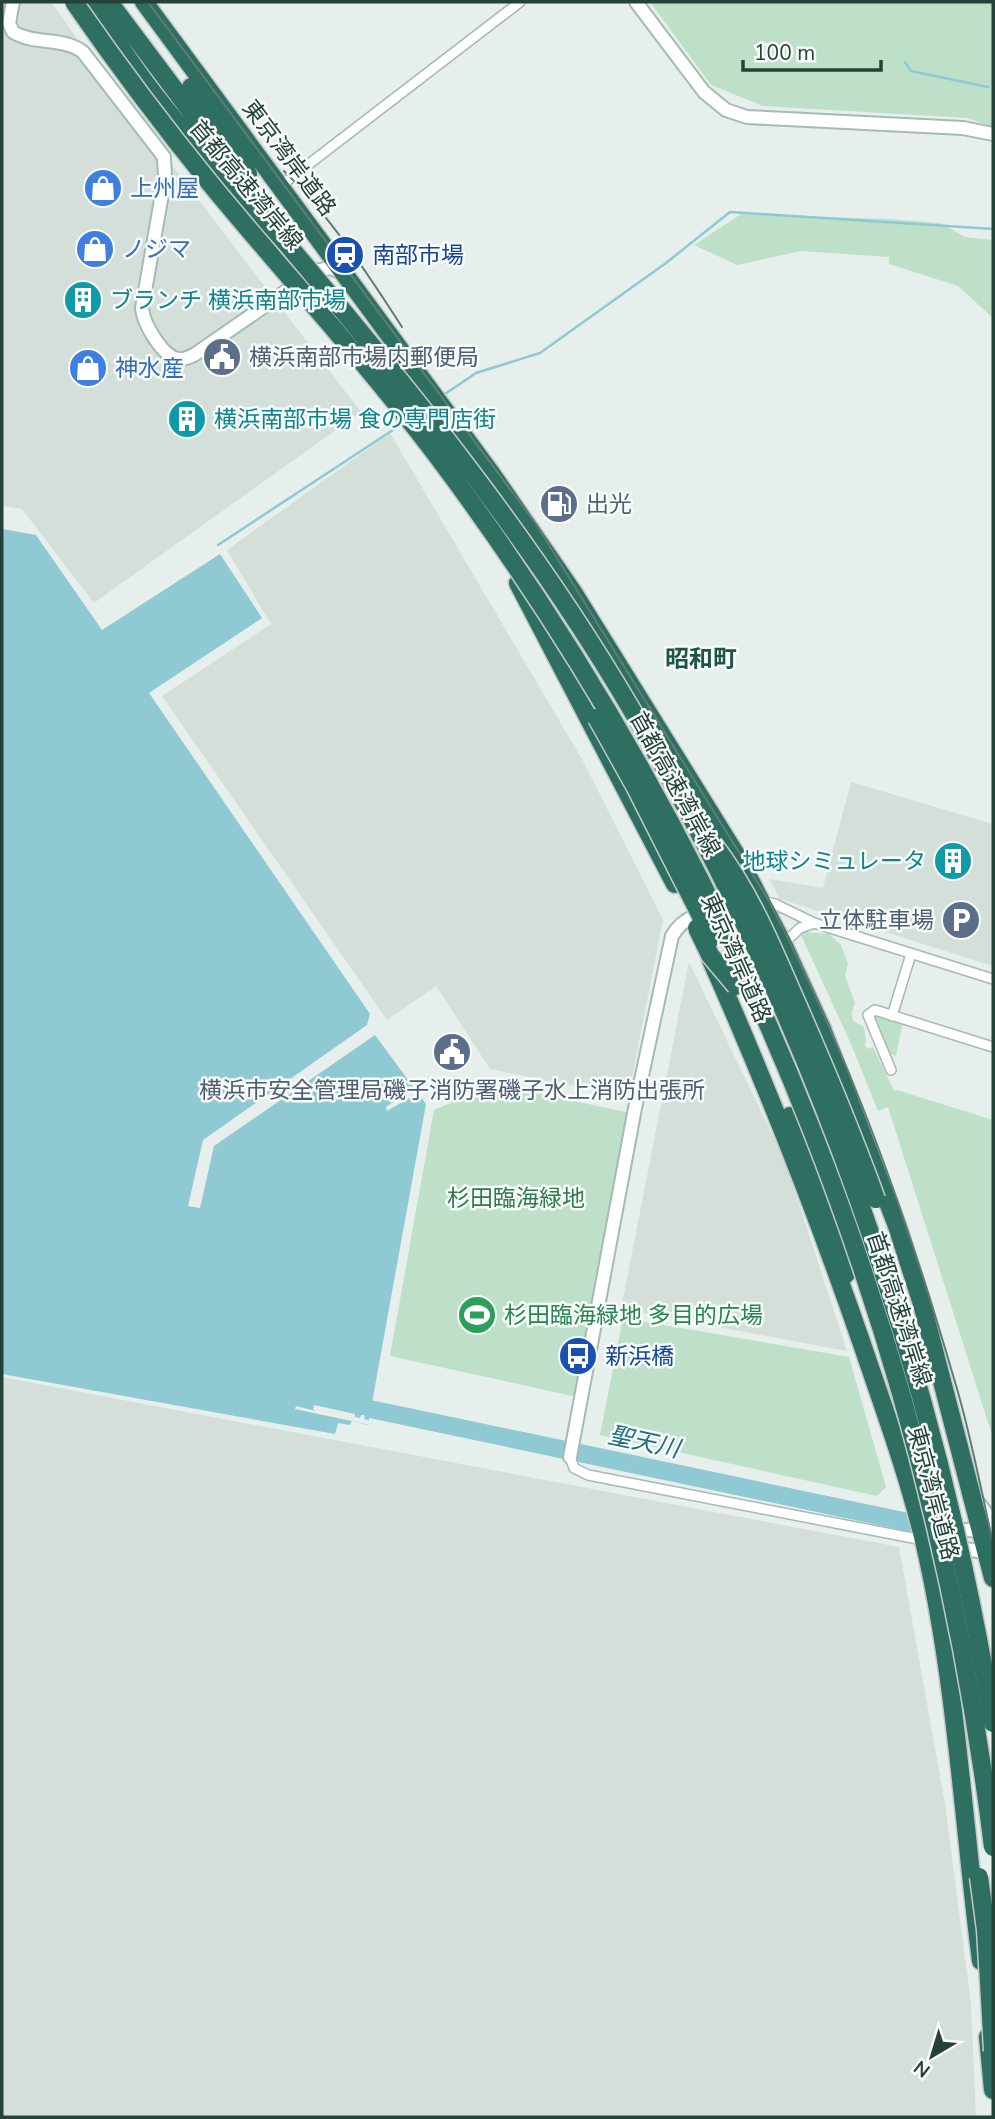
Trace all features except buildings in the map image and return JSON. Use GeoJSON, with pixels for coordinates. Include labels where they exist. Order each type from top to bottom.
{"type":"FeatureCollection","features":[{"type":"Feature","properties":{"kind":"highway","name":"東京湾岸道路"},"geometry":{"type":"LineString","coordinates":[[75,2],[150,106],[394,405],[483,526],[536,617],[692,916],[777,1114],[848,1305],[887,1418],[923,1540],[951,1698],[988,1977],[993,2090]]}},
{"type":"Feature","properties":{"kind":"highway","name":"首都高速湾岸線"},"geometry":{"type":"LineString","coordinates":[[75,2],[140,95],[213,187],[397,404],[456,481],[539,600],[581,667],[706,891],[780,1047],[866,1280],[931,1500],[968,1679],[985,1775],[993,1847]]}},
{"type":"Feature","properties":{"kind":"highway"},"geometry":{"type":"LineString","coordinates":[[119,2],[215,129],[244,181]]}},
{"type":"Feature","properties":{"kind":"highway"},"geometry":{"type":"LineString","coordinates":[[129,2],[237,152],[267,219]]}},
{"type":"Feature","properties":{"kind":"highway","name":"東京湾岸道路"},"geometry":{"type":"LineString","coordinates":[[144,2],[491,473],[572,592],[740,861],[783,944],[822,1030],[873,1158],[922,1304],[970,1486],[989,1528],[993,1578]]}},
{"type":"Feature","properties":{"kind":"highway","name":"首都高速湾岸線"},"geometry":{"type":"LineString","coordinates":[[101,3],[244,181],[267,219],[411,394],[530,555],[629,706],[687,811],[795,1038],[843,1157],[883,1274],[949,1499],[970,1590],[993,1723]]}},
{"type":"Feature","properties":{"kind":"highway"},"geometry":{"type":"LineString","coordinates":[[101,3],[106,26],[145,81],[210,160],[267,219]]}},
{"type":"Feature","properties":{"kind":"highway"},"geometry":{"type":"LineString","coordinates":[[498,542],[655,827],[736,986],[800,1140],[841,1250],[846,1268],[848,1305]]}},
{"type":"Feature","properties":{"kind":"highway"},"geometry":{"type":"LineString","coordinates":[[687,811],[731,869],[778,960],[823,1063],[941,1373]]}},
{"type":"Feature","properties":{"kind":"highway"},"geometry":{"type":"LineString","coordinates":[[951,1698],[974,1825],[986,1930],[993,2052]]}},
{"type":"Feature","properties":{"kind":"street"},"geometry":{"type":"LineString","coordinates":[[12,2],[9,23],[13,32],[69,45],[83,52],[164,157],[166,169],[142,309],[145,322],[166,353],[182,359],[194,355],[315,271],[330,268],[345,274]]}},
{"type":"Feature","properties":{"kind":"street"},"geometry":{"type":"LineString","coordinates":[[279,187],[520,2]]}},
{"type":"Feature","properties":{"kind":"street"},"geometry":{"type":"LineString","coordinates":[[636,2],[704,92],[726,110],[747,117],[963,128],[993,134]]}},
{"type":"Feature","properties":{"kind":"street"},"geometry":{"type":"LineString","coordinates":[[308,225],[318,251],[315,271]]}},
{"type":"Feature","properties":{"kind":"street"},"geometry":{"type":"LineString","coordinates":[[991,1553],[588,1475],[574,1468],[569,1457],[635,1108],[670,943],[676,928],[692,916],[761,901],[775,904],[814,923],[993,979]]}},
{"type":"Feature","properties":{"kind":"street"},"geometry":{"type":"LineString","coordinates":[[783,944],[795,932],[814,923]]}},
{"type":"Feature","properties":{"kind":"street"},"geometry":{"type":"LineString","coordinates":[[892,1016],[911,954]]}},
{"type":"Feature","properties":{"kind":"street"},"geometry":{"type":"LineString","coordinates":[[891,1070],[868,1016],[875,1010],[993,1047]]}},
{"type":"Feature","properties":{"kind":"street"},"geometry":{"type":"LineString","coordinates":[[923,1540],[951,1532],[989,1528]]}},
{"type":"Feature","properties":{"kind":"shaded area"},"geometry":{"type":"Polygon","coordinates":[[[2,2],[51,2],[109,83],[361,412],[94,603],[22,509],[2,506],[2,2]]]}},
{"type":"Feature","properties":{"kind":"shaded area"},"geometry":{"type":"Polygon","coordinates":[[[390,433],[583,761],[663,920],[628,1097],[490,1069],[436,986],[387,1020],[162,696],[271,624],[227,550],[390,433]]]}},
{"type":"Feature","properties":{"kind":"shaded area"},"geometry":{"type":"Polygon","coordinates":[[[851,782],[993,824],[993,966],[780,899],[769,879],[823,888],[851,782]]]}},
{"type":"Feature","properties":{"kind":"shaded area"},"geometry":{"type":"Polygon","coordinates":[[[689,962],[785,1161],[847,1351],[621,1309],[689,962]]]}},
{"type":"Feature","properties":{"kind":"shaded area"},"geometry":{"type":"Polygon","coordinates":[[[2,1377],[899,1547],[945,1804],[971,2004],[976,2117],[2,2117],[2,1377]]]}},
{"type":"Feature","properties":{"kind":"green space"},"geometry":{"type":"Polygon","coordinates":[[[650,2],[993,2],[993,127],[967,118],[763,106],[711,85],[650,2]]]}},
{"type":"Feature","properties":{"kind":"green space"},"geometry":{"type":"Polygon","coordinates":[[[741,214],[940,223],[965,237],[993,240],[993,318],[958,286],[889,264],[889,257],[801,251],[737,265],[694,245],[741,214]]]}},
{"type":"Feature","properties":{"kind":"green space"},"geometry":{"type":"Polygon","coordinates":[[[806,932],[829,934],[841,945],[848,964],[845,976],[855,1003],[853,1021],[864,1027],[865,1046],[869,1049],[873,1047],[894,1091],[993,1120],[993,1438],[888,1107],[878,1111],[851,1044],[801,935],[806,932]]]}},
{"type":"Feature","properties":{"kind":"green space"},"geometry":{"type":"Polygon","coordinates":[[[878,1012],[903,1021],[896,1056],[886,1052],[870,1020],[878,1012]]]}},
{"type":"Feature","properties":{"kind":"green space","name":"杉田臨海緑地"},"geometry":{"type":"Polygon","coordinates":[[[495,1084],[630,1113],[577,1397],[390,1356],[434,1110],[495,1084]]]}},
{"type":"Feature","properties":{"kind":"green space"},"geometry":{"type":"Polygon","coordinates":[[[623,1318],[849,1357],[886,1487],[877,1496],[600,1435],[623,1318]]]}},
{"type":"Feature","properties":{"kind":"water"},"geometry":{"type":"Polygon","coordinates":[[[2,529],[36,535],[102,630],[220,554],[262,618],[149,693],[370,1014],[367,1025],[203,1140],[188,1206],[200,1208],[214,1146],[375,1035],[414,1088],[386,1107],[387,1111],[418,1093],[426,1104],[368,1425],[352,1421],[350,1425],[338,1423],[335,1434],[2,1374],[2,529]]]}},
{"type":"Feature","properties":{"kind":"pier"},"geometry":{"type":"Polygon","coordinates":[[[314,1405],[355,1414],[355,1417],[360,1418],[365,1415],[364,1419],[371,1421],[370,1425],[295,1409],[296,1406],[316,1411],[313,1409],[314,1405]]]}},
{"type":"Feature","properties":{"kind":"waterway"},"geometry":{"type":"LineString","coordinates":[[905,62],[911,71],[988,87]]}},
{"type":"Feature","properties":{"kind":"waterway"},"geometry":{"type":"LineString","coordinates":[[442,396],[476,373],[540,353],[666,263],[730,212],[993,229]]}},
{"type":"Feature","properties":{"kind":"waterway"},"geometry":{"type":"LineString","coordinates":[[218,545],[402,424]]}},
{"type":"Feature","properties":{"kind":"waterway","name":"聖天川"},"geometry":{"type":"LineString","coordinates":[[370,1409],[908,1522]]}},
{"type":"Feature","properties":{"kind":"tram line"},"geometry":{"type":"LineString","coordinates":[[148,2],[536,524],[769,901],[825,1017],[896,1197],[961,1402],[993,1543]]}},
{"type":"Feature","properties":{"kind":"tram line"},"geometry":{"type":"LineString","coordinates":[[284,171],[332,226],[402,327]]}},
{"type":"Feature","properties":{"kind":"place","name":"上州屋"},"geometry":{"type":"Point","coordinates":[103,188]}},
{"type":"Feature","properties":{"kind":"place","name":"ノジマ"},"geometry":{"type":"Point","coordinates":[95,249]}},
{"type":"Feature","properties":{"kind":"place","name":"南部市場"},"geometry":{"type":"Point","coordinates":[345,255]}},
{"type":"Feature","properties":{"kind":"place","name":"ブランチ 横浜南部市場"},"geometry":{"type":"Point","coordinates":[83,300]}},
{"type":"Feature","properties":{"kind":"place","name":"横浜南部市場内郵便局"},"geometry":{"type":"Point","coordinates":[222,357]}},
{"type":"Feature","properties":{"kind":"place","name":"神水産"},"geometry":{"type":"Point","coordinates":[88,368]}},
{"type":"Feature","properties":{"kind":"place","name":"横浜南部市場 食の専門店街"},"geometry":{"type":"Point","coordinates":[187,419]}},
{"type":"Feature","properties":{"kind":"place","name":"出光"},"geometry":{"type":"Point","coordinates":[559,504]}},
{"type":"Feature","properties":{"kind":"place","name":"地球シミュレータ"},"geometry":{"type":"Point","coordinates":[953,861]}},
{"type":"Feature","properties":{"kind":"place","name":"立体駐車場"},"geometry":{"type":"Point","coordinates":[961,920]}},
{"type":"Feature","properties":{"kind":"place","name":"横浜市安全管理局磯子消防署磯子水上消防出張所"},"geometry":{"type":"Point","coordinates":[452,1052]}},
{"type":"Feature","properties":{"kind":"place","name":"杉田臨海緑地 多目的広場"},"geometry":{"type":"Point","coordinates":[477,1315]}},
{"type":"Feature","properties":{"kind":"place","name":"新浜橋"},"geometry":{"type":"Point","coordinates":[578,1356]}},
{"type":"Feature","properties":{"kind":"district","name":"昭和町"},"geometry":{"type":"Point","coordinates":[701,659]}}]}
